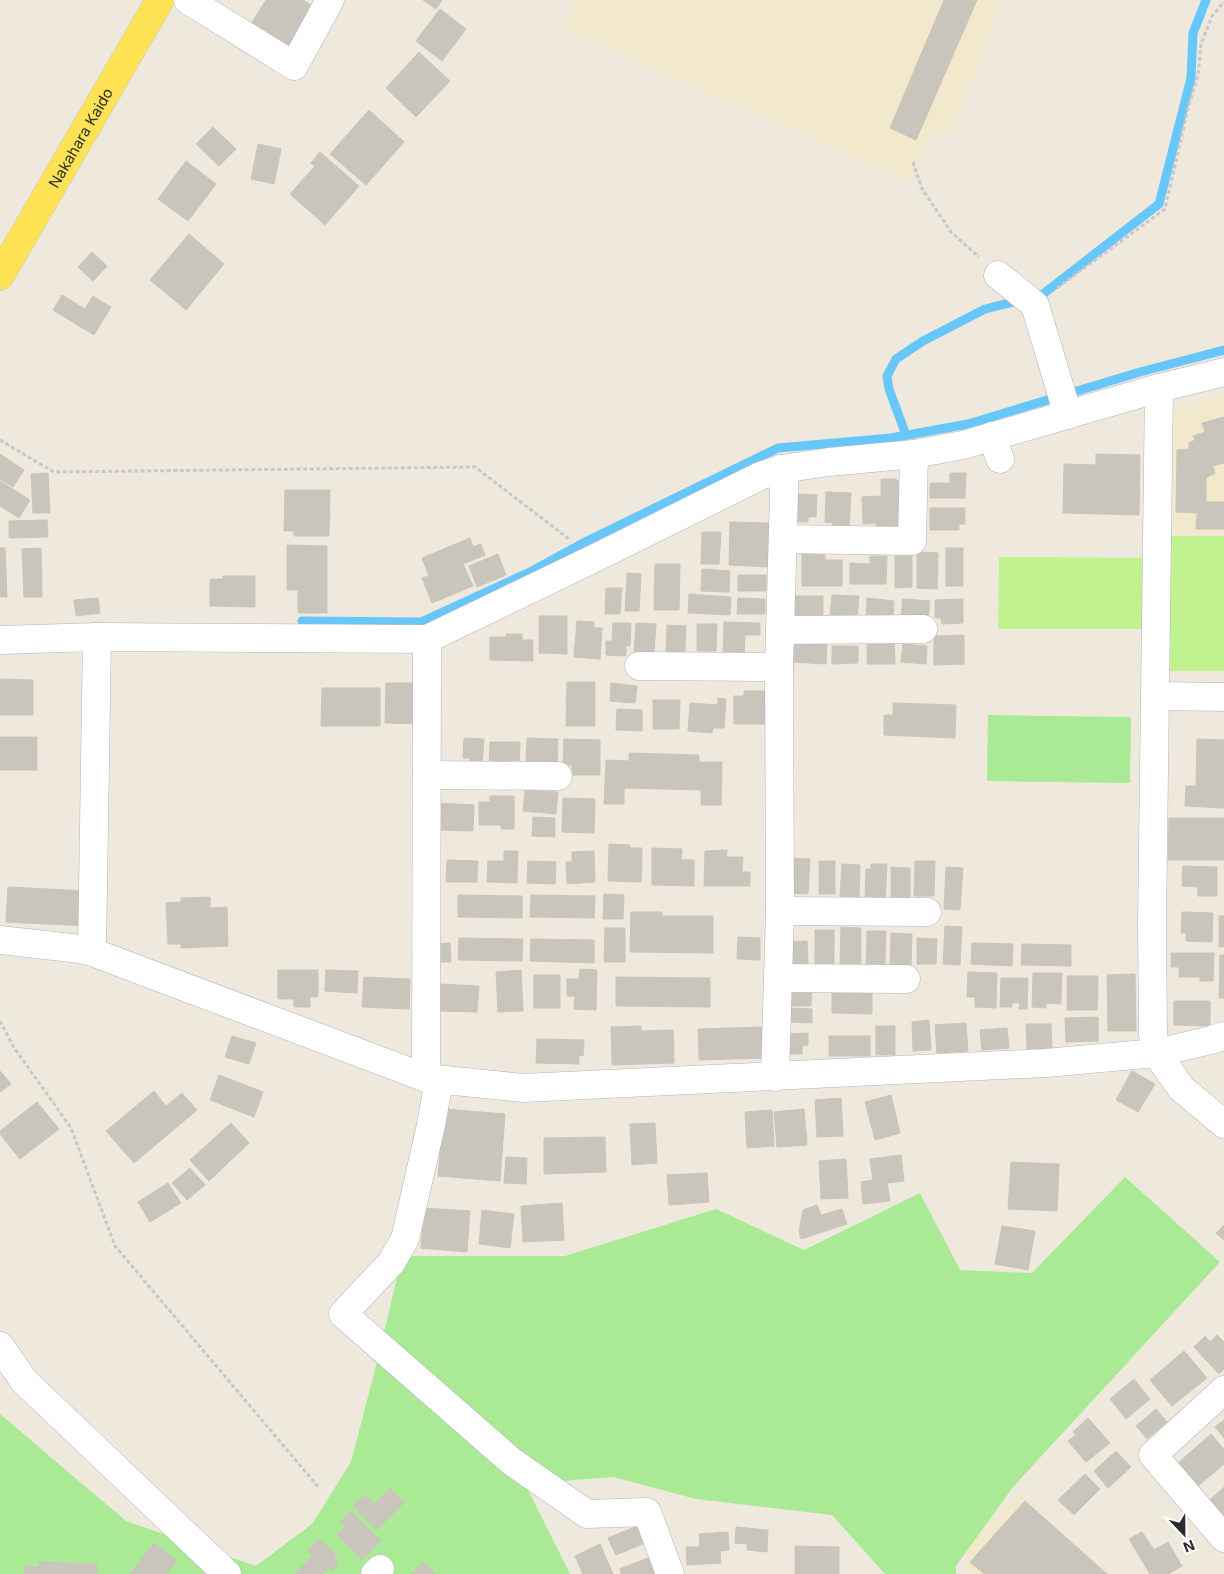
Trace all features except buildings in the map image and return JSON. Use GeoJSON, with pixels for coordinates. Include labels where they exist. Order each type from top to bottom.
{"type":"FeatureCollection","features":[{"type":"Feature","properties":{"kind":"main road","name":"Nakahara Kaido"},"geometry":{"type":"LineString","coordinates":[[0,276],[160,0]]}},
{"type":"Feature","properties":{"kind":"street"},"geometry":{"type":"LineString","coordinates":[[188,0],[294,66],[330,0]]}},
{"type":"Feature","properties":{"kind":"street"},"geometry":{"type":"LineString","coordinates":[[1004,280],[1034,304],[1068,414]]}},
{"type":"Feature","properties":{"kind":"street"},"geometry":{"type":"LineString","coordinates":[[0,640],[97,637],[427,639],[760,476],[781,469],[829,462],[914,454],[963,444],[996,447],[1068,414],[1224,372]]}},
{"type":"Feature","properties":{"kind":"street"},"geometry":{"type":"LineString","coordinates":[[1159,388],[1152,925],[1153,1034],[1156,1053],[1182,1089],[1224,1124]]}},
{"type":"Feature","properties":{"kind":"street"},"geometry":{"type":"LineString","coordinates":[[783,539],[912,541],[914,454]]}},
{"type":"Feature","properties":{"kind":"street"},"geometry":{"type":"LineString","coordinates":[[775,1077],[780,911],[779,667],[784,484],[781,469]]}},
{"type":"Feature","properties":{"kind":"street"},"geometry":{"type":"LineString","coordinates":[[780,630],[923,629]]}},
{"type":"Feature","properties":{"kind":"street"},"geometry":{"type":"LineString","coordinates":[[92,952],[97,637]]}},
{"type":"Feature","properties":{"kind":"street"},"geometry":{"type":"LineString","coordinates":[[427,639],[427,775],[433,1079],[431,1125],[405,1239],[391,1263],[343,1314],[511,1461],[587,1514],[647,1512],[670,1574]]}},
{"type":"Feature","properties":{"kind":"street"},"geometry":{"type":"LineString","coordinates":[[639,666],[779,667]]}},
{"type":"Feature","properties":{"kind":"street"},"geometry":{"type":"LineString","coordinates":[[1156,696],[1224,697]]}},
{"type":"Feature","properties":{"kind":"street"},"geometry":{"type":"LineString","coordinates":[[427,775],[558,776]]}},
{"type":"Feature","properties":{"kind":"street"},"geometry":{"type":"LineString","coordinates":[[780,911],[927,912]]}},
{"type":"Feature","properties":{"kind":"street"},"geometry":{"type":"LineString","coordinates":[[0,940],[92,952],[433,1079],[523,1088],[1046,1064],[1156,1053],[1224,1036]]}},
{"type":"Feature","properties":{"kind":"street"},"geometry":{"type":"LineString","coordinates":[[778,978],[906,979]]}},
{"type":"Feature","properties":{"kind":"street"},"geometry":{"type":"LineString","coordinates":[[0,1346],[24,1381],[227,1574]]}},
{"type":"Feature","properties":{"kind":"street"},"geometry":{"type":"LineString","coordinates":[[1224,1390],[1153,1455],[1224,1538]]}},
{"type":"Feature","properties":{"kind":"path"},"geometry":{"type":"LineString","coordinates":[[1034,304],[1165,209],[1188,108],[1198,75],[1201,44],[1212,16],[1224,2]]}},
{"type":"Feature","properties":{"kind":"path"},"geometry":{"type":"LineString","coordinates":[[913,162],[921,187],[951,232],[1004,280]]}},
{"type":"Feature","properties":{"kind":"path"},"geometry":{"type":"LineString","coordinates":[[0,440],[54,472],[475,468],[562,534]]}},
{"type":"Feature","properties":{"kind":"path"},"geometry":{"type":"LineString","coordinates":[[0,1021],[13,1046],[71,1128],[114,1246],[320,1489]]}},
{"type":"Feature","properties":{"kind":"shaded area"},"geometry":{"type":"Polygon","coordinates":[[[576,0],[1002,0],[951,134],[932,130],[909,181],[562,28],[576,0]]]}},
{"type":"Feature","properties":{"kind":"shaded area"},"geometry":{"type":"Polygon","coordinates":[[[1224,396],[1224,534],[1166,533],[1168,410],[1224,396]]]}},
{"type":"Feature","properties":{"kind":"shaded area"},"geometry":{"type":"Polygon","coordinates":[[[1020,1493],[1110,1574],[968,1574],[966,1548],[1020,1493]]]}},
{"type":"Feature","properties":{"kind":"green space"},"geometry":{"type":"Polygon","coordinates":[[[1167,536],[1224,536],[1224,671],[1166,671],[1167,536]]]}},
{"type":"Feature","properties":{"kind":"green space"},"geometry":{"type":"Polygon","coordinates":[[[999,557],[1148,558],[1145,629],[998,629],[999,557]]]}},
{"type":"Feature","properties":{"kind":"green space"},"geometry":{"type":"Polygon","coordinates":[[[988,715],[1131,717],[1130,783],[987,781],[988,715]]]}},
{"type":"Feature","properties":{"kind":"green space"},"geometry":{"type":"Polygon","coordinates":[[[1125,1177],[1220,1262],[1013,1487],[956,1566],[956,1574],[885,1574],[832,1515],[696,1499],[613,1477],[525,1484],[570,1574],[0,1574],[0,1414],[126,1521],[256,1566],[312,1524],[351,1462],[402,1256],[565,1256],[716,1209],[804,1250],[920,1193],[960,1270],[1032,1273],[1125,1177]]]}},
{"type":"Feature","properties":{"kind":"waterway"},"geometry":{"type":"LineString","coordinates":[[1033,297],[1043,294],[1159,204],[1191,78],[1193,33],[1206,0]]}},
{"type":"Feature","properties":{"kind":"waterway"},"geometry":{"type":"LineString","coordinates":[[906,435],[889,389],[887,376],[896,359],[923,341],[985,309],[1021,300]]}},
{"type":"Feature","properties":{"kind":"waterway"},"geometry":{"type":"LineString","coordinates":[[302,621],[421,622],[532,571],[585,542],[778,448],[891,438],[968,424],[1140,372],[1224,350]]}}]}
